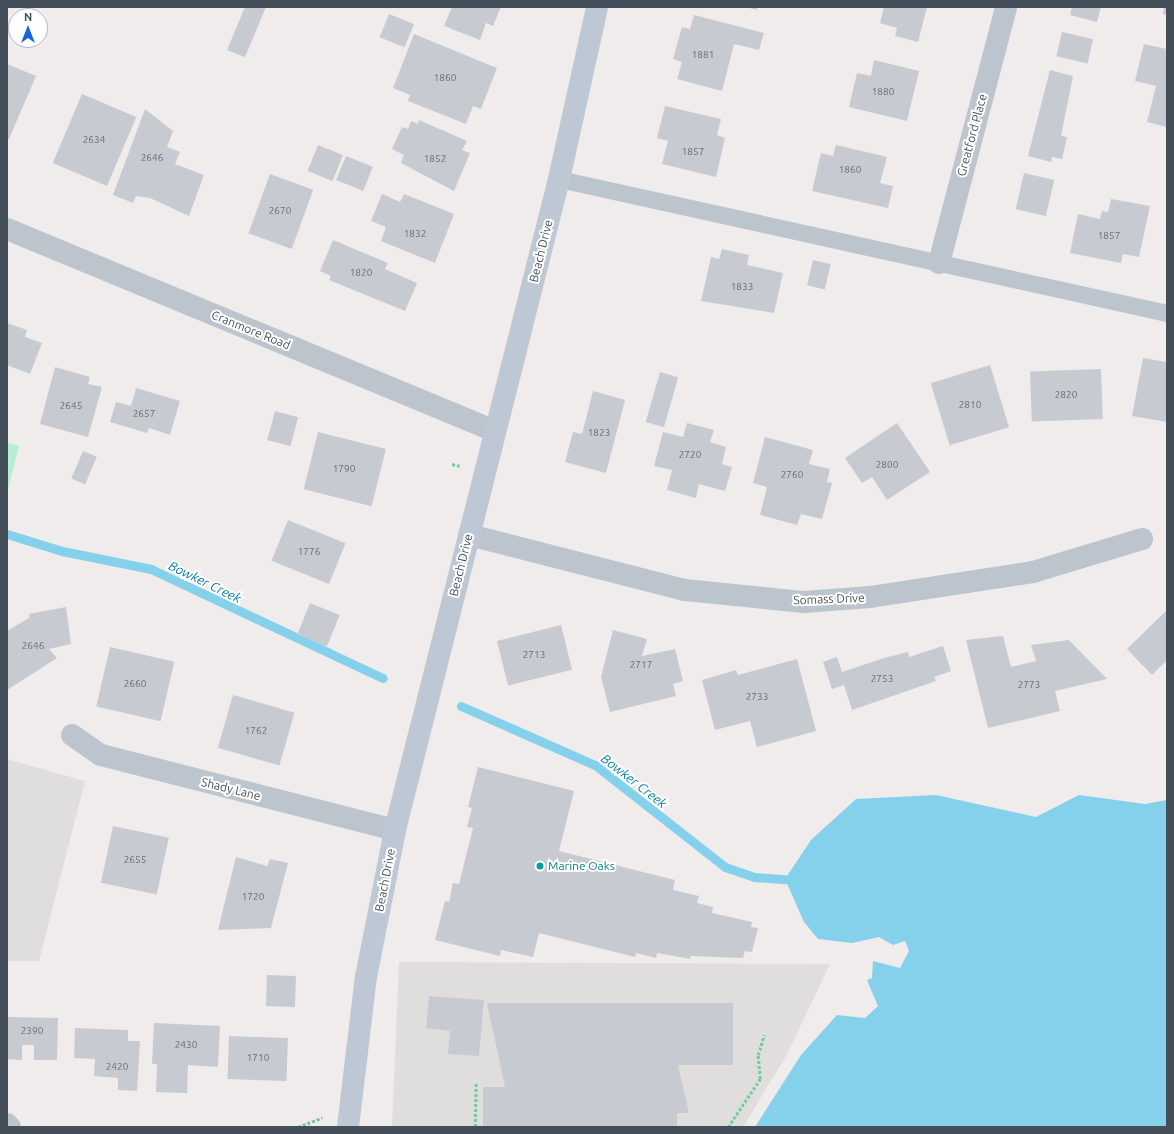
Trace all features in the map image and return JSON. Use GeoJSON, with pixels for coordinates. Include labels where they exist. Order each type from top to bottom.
{"type":"FeatureCollection","features":[{"type":"Feature","properties":{"kind":"main road","name":"Beach Drive"},"geometry":{"type":"LineString","coordinates":[[348,1127],[366,977],[395,830],[494,431],[559,179],[597,7]]}},
{"type":"Feature","properties":{"kind":"street","name":"Greatford Place"},"geometry":{"type":"LineString","coordinates":[[939,263],[1006,7]]}},
{"type":"Feature","properties":{"kind":"street","name":"Cranmore Road"},"geometry":{"type":"LineString","coordinates":[[7,229],[494,431]]}},
{"type":"Feature","properties":{"kind":"street","name":"Somass Drive"},"geometry":{"type":"LineString","coordinates":[[469,535],[685,590],[804,602],[870,597],[1033,572],[1142,539]]}},
{"type":"Feature","properties":{"kind":"street","name":"Shady Lane"},"geometry":{"type":"LineString","coordinates":[[72,735],[101,755],[395,830]]}},
{"type":"Feature","properties":{"kind":"street"},"geometry":{"type":"LineString","coordinates":[[7,1124],[10,1127]]}},
{"type":"Feature","properties":{"kind":"lane"},"geometry":{"type":"LineString","coordinates":[[559,179],[1167,313]]}},
{"type":"Feature","properties":{"kind":"path"},"geometry":{"type":"LineString","coordinates":[[728,1127],[760,1079],[758,1055],[764,1035]]}},
{"type":"Feature","properties":{"kind":"path"},"geometry":{"type":"LineString","coordinates":[[474,1127],[476,1082]]}},
{"type":"Feature","properties":{"kind":"shaded area"},"geometry":{"type":"Polygon","coordinates":[[[7,759],[85,781],[39,961],[7,961],[7,759]]]}},
{"type":"Feature","properties":{"kind":"shaded area"},"geometry":{"type":"Polygon","coordinates":[[[399,962],[830,964],[787,1054],[743,1127],[392,1127],[399,962]]]}},
{"type":"Feature","properties":{"kind":"green space"},"geometry":{"type":"Polygon","coordinates":[[[7,442],[19,446],[7,493],[7,442]]]}},
{"type":"Feature","properties":{"kind":"water"},"geometry":{"type":"Polygon","coordinates":[[[936,795],[1036,817],[1079,795],[1145,804],[1167,800],[1167,1127],[755,1127],[801,1055],[837,1015],[865,1018],[878,1006],[867,980],[872,978],[873,961],[900,968],[909,951],[905,941],[893,945],[879,937],[852,943],[818,939],[804,922],[785,879],[811,840],[856,799],[936,795]]]}},
{"type":"Feature","properties":{"kind":"building"},"geometry":{"type":"Polygon","coordinates":[[[245,7],[266,7],[245,57],[227,50],[245,7]]]}},
{"type":"Feature","properties":{"kind":"building"},"geometry":{"type":"Polygon","coordinates":[[[452,7],[501,7],[493,26],[486,23],[480,40],[444,26],[452,7]]]}},
{"type":"Feature","properties":{"kind":"building"},"geometry":{"type":"Polygon","coordinates":[[[746,7],[757,7],[757,10],[746,7]]]}},
{"type":"Feature","properties":{"kind":"building"},"geometry":{"type":"Polygon","coordinates":[[[884,7],[927,7],[918,42],[895,36],[897,28],[880,23],[884,7]]]}},
{"type":"Feature","properties":{"kind":"building"},"geometry":{"type":"Polygon","coordinates":[[[1072,7],[1101,7],[1097,22],[1070,15],[1072,7]]]}},
{"type":"Feature","properties":{"kind":"building"},"geometry":{"type":"Polygon","coordinates":[[[1164,7],[1167,7],[1167,15],[1163,14],[1164,7]]]}},
{"type":"Feature","properties":{"kind":"building"},"geometry":{"type":"Polygon","coordinates":[[[389,14],[414,24],[405,47],[380,37],[389,14]]]}},
{"type":"Feature","properties":{"kind":"building"},"geometry":{"type":"Polygon","coordinates":[[[694,15],[764,33],[759,50],[734,44],[722,91],[677,79],[682,62],[673,59],[682,27],[690,29],[694,15]]]}},
{"type":"Feature","properties":{"kind":"building"},"geometry":{"type":"Polygon","coordinates":[[[1062,32],[1093,39],[1088,64],[1056,56],[1062,32]]]}},
{"type":"Feature","properties":{"kind":"building"},"geometry":{"type":"Polygon","coordinates":[[[414,34],[497,68],[481,109],[473,106],[466,124],[408,101],[410,95],[393,88],[414,34]]]}},
{"type":"Feature","properties":{"kind":"building"},"geometry":{"type":"Polygon","coordinates":[[[1144,44],[1167,49],[1167,127],[1147,122],[1156,86],[1135,81],[1144,44]]]}},
{"type":"Feature","properties":{"kind":"building"},"geometry":{"type":"Polygon","coordinates":[[[874,60],[919,71],[907,121],[849,107],[857,73],[871,76],[874,60]]]}},
{"type":"Feature","properties":{"kind":"building"},"geometry":{"type":"Polygon","coordinates":[[[7,64],[36,76],[9,139],[7,138],[7,64]]]}},
{"type":"Feature","properties":{"kind":"building"},"geometry":{"type":"Polygon","coordinates":[[[1050,70],[1073,76],[1061,136],[1067,137],[1062,159],[1052,157],[1051,162],[1028,156],[1050,70]]]}},
{"type":"Feature","properties":{"kind":"building"},"geometry":{"type":"Polygon","coordinates":[[[82,94],[136,117],[107,186],[53,163],[82,94]]]}},
{"type":"Feature","properties":{"kind":"building"},"geometry":{"type":"Polygon","coordinates":[[[665,106],[721,119],[717,135],[725,138],[716,177],[662,164],[668,141],[657,138],[665,106]]]}},
{"type":"Feature","properties":{"kind":"building"},"geometry":{"type":"Polygon","coordinates":[[[145,109],[173,131],[167,147],[180,152],[175,164],[204,175],[189,216],[150,198],[136,196],[133,203],[113,195],[145,109]]]}},
{"type":"Feature","properties":{"kind":"building"},"geometry":{"type":"Polygon","coordinates":[[[419,120],[467,141],[462,150],[470,153],[454,191],[401,163],[404,155],[392,149],[402,127],[408,129],[411,121],[418,124],[419,120]]]}},
{"type":"Feature","properties":{"kind":"building"},"geometry":{"type":"Polygon","coordinates":[[[318,145],[343,155],[333,181],[308,171],[318,145]]]}},
{"type":"Feature","properties":{"kind":"building"},"geometry":{"type":"Polygon","coordinates":[[[836,145],[887,157],[880,183],[893,186],[888,208],[812,191],[821,153],[833,156],[836,145]]]}},
{"type":"Feature","properties":{"kind":"building"},"geometry":{"type":"Polygon","coordinates":[[[346,156],[373,167],[363,191],[336,180],[346,156]]]}},
{"type":"Feature","properties":{"kind":"building"},"geometry":{"type":"Polygon","coordinates":[[[1024,173],[1054,180],[1046,216],[1016,209],[1024,173]]]}},
{"type":"Feature","properties":{"kind":"building"},"geometry":{"type":"Polygon","coordinates":[[[270,174],[313,190],[292,249],[248,233],[270,174]]]}},
{"type":"Feature","properties":{"kind":"building"},"geometry":{"type":"Polygon","coordinates":[[[382,194],[400,202],[404,194],[454,214],[435,263],[381,241],[386,227],[371,221],[382,194]]]}},
{"type":"Feature","properties":{"kind":"building"},"geometry":{"type":"Polygon","coordinates":[[[1111,199],[1150,206],[1139,257],[1123,254],[1121,263],[1070,253],[1078,214],[1100,219],[1102,211],[1108,212],[1111,199]]]}},
{"type":"Feature","properties":{"kind":"building"},"geometry":{"type":"Polygon","coordinates":[[[333,240],[388,263],[385,269],[417,283],[405,311],[329,280],[331,276],[320,271],[333,240]]]}},
{"type":"Feature","properties":{"kind":"building"},"geometry":{"type":"Polygon","coordinates":[[[722,249],[749,255],[747,265],[783,273],[774,313],[701,301],[711,257],[719,259],[722,249]]]}},
{"type":"Feature","properties":{"kind":"building"},"geometry":{"type":"Polygon","coordinates":[[[813,260],[831,264],[825,289],[807,285],[813,260]]]}},
{"type":"Feature","properties":{"kind":"building"},"geometry":{"type":"Polygon","coordinates":[[[7,323],[27,330],[25,337],[42,343],[30,374],[7,365],[7,323]]]}},
{"type":"Feature","properties":{"kind":"building"},"geometry":{"type":"Polygon","coordinates":[[[1143,358],[1167,362],[1167,422],[1132,416],[1143,358]]]}},
{"type":"Feature","properties":{"kind":"building"},"geometry":{"type":"Polygon","coordinates":[[[990,365],[1009,427],[950,445],[931,383],[990,365]]]}},
{"type":"Feature","properties":{"kind":"building"},"geometry":{"type":"Polygon","coordinates":[[[55,367],[90,377],[88,384],[102,387],[88,437],[40,424],[55,367]]]}},
{"type":"Feature","properties":{"kind":"building"},"geometry":{"type":"Polygon","coordinates":[[[1101,369],[1103,419],[1032,421],[1030,371],[1101,369]]]}},
{"type":"Feature","properties":{"kind":"building"},"geometry":{"type":"Polygon","coordinates":[[[660,372],[678,377],[664,427],[646,422],[660,372]]]}},
{"type":"Feature","properties":{"kind":"building"},"geometry":{"type":"Polygon","coordinates":[[[136,388],[180,401],[170,435],[149,428],[147,433],[110,422],[116,402],[131,406],[136,388]]]}},
{"type":"Feature","properties":{"kind":"building"},"geometry":{"type":"Polygon","coordinates":[[[593,391],[625,400],[606,473],[565,462],[573,432],[582,434],[593,391]]]}},
{"type":"Feature","properties":{"kind":"building"},"geometry":{"type":"Polygon","coordinates":[[[275,411],[298,417],[290,446],[267,440],[275,411]]]}},
{"type":"Feature","properties":{"kind":"building"},"geometry":{"type":"Polygon","coordinates":[[[687,423],[714,430],[710,442],[726,447],[722,464],[732,467],[725,491],[699,484],[696,498],[667,490],[672,470],[654,466],[663,432],[683,437],[687,423]]]}},
{"type":"Feature","properties":{"kind":"building"},"geometry":{"type":"Polygon","coordinates":[[[897,423],[930,472],[887,500],[872,477],[862,483],[845,458],[897,423]]]}},
{"type":"Feature","properties":{"kind":"building"},"geometry":{"type":"Polygon","coordinates":[[[318,432],[386,449],[372,506],[304,489],[318,432]]]}},
{"type":"Feature","properties":{"kind":"building"},"geometry":{"type":"Polygon","coordinates":[[[765,437],[813,450],[809,464],[830,469],[827,482],[832,483],[822,519],[801,514],[797,525],[760,515],[767,487],[753,483],[765,437]]]}},
{"type":"Feature","properties":{"kind":"building"},"geometry":{"type":"Polygon","coordinates":[[[83,451],[97,457],[85,484],[71,479],[83,451]]]}},
{"type":"Feature","properties":{"kind":"building"},"geometry":{"type":"Polygon","coordinates":[[[288,520],[345,543],[329,584],[272,561],[288,520]]]}},
{"type":"Feature","properties":{"kind":"building"},"geometry":{"type":"Polygon","coordinates":[[[310,603],[340,615],[327,647],[297,635],[310,603]]]}},
{"type":"Feature","properties":{"kind":"building"},"geometry":{"type":"Polygon","coordinates":[[[66,607],[71,644],[49,649],[57,658],[7,690],[7,631],[29,618],[29,614],[66,607]]]}},
{"type":"Feature","properties":{"kind":"building"},"geometry":{"type":"Polygon","coordinates":[[[1167,610],[1167,660],[1152,675],[1127,649],[1167,610]]]}},
{"type":"Feature","properties":{"kind":"building"},"geometry":{"type":"Polygon","coordinates":[[[561,625],[572,670],[508,686],[497,641],[561,625]]]}},
{"type":"Feature","properties":{"kind":"building"},"geometry":{"type":"Polygon","coordinates":[[[613,630],[647,639],[642,656],[675,649],[683,681],[673,684],[676,696],[610,712],[601,677],[613,630]]]}},
{"type":"Feature","properties":{"kind":"building"},"geometry":{"type":"Polygon","coordinates":[[[1003,636],[1011,667],[1036,661],[1031,645],[1069,640],[1107,679],[1055,691],[1060,711],[988,728],[966,640],[1003,636]]]}},
{"type":"Feature","properties":{"kind":"building"},"geometry":{"type":"Polygon","coordinates":[[[943,646],[951,671],[934,677],[936,681],[852,710],[844,685],[832,689],[823,662],[837,657],[842,672],[884,658],[908,652],[909,657],[943,646]]]}},
{"type":"Feature","properties":{"kind":"building"},"geometry":{"type":"Polygon","coordinates":[[[110,647],[174,662],[161,721],[96,706],[110,647]]]}},
{"type":"Feature","properties":{"kind":"building"},"geometry":{"type":"Polygon","coordinates":[[[797,659],[816,731],[757,747],[750,721],[715,730],[702,680],[736,670],[738,675],[797,659]]]}},
{"type":"Feature","properties":{"kind":"building"},"geometry":{"type":"Polygon","coordinates":[[[233,695],[295,713],[279,766],[218,748],[233,695]]]}},
{"type":"Feature","properties":{"kind":"building","name":"Marine Oaks"},"geometry":{"type":"Polygon","coordinates":[[[478,767],[574,791],[559,851],[675,880],[673,890],[699,896],[697,903],[713,907],[712,913],[752,922],[751,927],[758,928],[752,952],[745,951],[743,958],[691,956],[690,959],[657,953],[656,958],[636,953],[635,957],[539,933],[533,957],[501,950],[500,956],[435,940],[445,901],[449,902],[453,883],[459,884],[473,828],[467,827],[472,808],[468,807],[478,767]]]}},
{"type":"Feature","properties":{"kind":"building"},"geometry":{"type":"Polygon","coordinates":[[[113,826],[169,838],[157,895],[101,883],[113,826]]]}},
{"type":"Feature","properties":{"kind":"building"},"geometry":{"type":"Polygon","coordinates":[[[236,857],[267,866],[270,859],[288,863],[271,928],[218,930],[236,857]]]}},
{"type":"Feature","properties":{"kind":"building"},"geometry":{"type":"Polygon","coordinates":[[[267,975],[296,976],[295,1007],[266,1006],[267,975]]]}},
{"type":"Feature","properties":{"kind":"building"},"geometry":{"type":"Polygon","coordinates":[[[429,996],[484,1000],[479,1056],[448,1054],[450,1031],[426,1028],[429,996]]]}},
{"type":"Feature","properties":{"kind":"building"},"geometry":{"type":"Polygon","coordinates":[[[487,1003],[733,1003],[733,1065],[678,1065],[689,1113],[677,1113],[677,1127],[483,1127],[483,1087],[505,1087],[487,1003]]]}},
{"type":"Feature","properties":{"kind":"building"},"geometry":{"type":"Polygon","coordinates":[[[7,1017],[58,1018],[57,1060],[34,1060],[34,1045],[22,1045],[22,1060],[7,1059],[7,1017]]]}},
{"type":"Feature","properties":{"kind":"building"},"geometry":{"type":"Polygon","coordinates":[[[154,1023],[220,1026],[218,1067],[188,1065],[187,1093],[156,1092],[157,1064],[152,1064],[154,1023]]]}},
{"type":"Feature","properties":{"kind":"building"},"geometry":{"type":"Polygon","coordinates":[[[75,1028],[128,1030],[128,1041],[140,1041],[137,1091],[118,1090],[118,1078],[94,1076],[95,1059],[74,1058],[75,1028]]]}},
{"type":"Feature","properties":{"kind":"building"},"geometry":{"type":"Polygon","coordinates":[[[229,1036],[288,1038],[286,1081],[227,1079],[229,1036]]]}},
{"type":"Feature","properties":{"kind":"waterway","name":"Bowker Creek"},"geometry":{"type":"LineString","coordinates":[[7,534],[62,551],[151,569],[383,678]]}},
{"type":"Feature","properties":{"kind":"waterway","name":"Bowker Creek"},"geometry":{"type":"LineString","coordinates":[[461,706],[595,765],[725,867],[754,877],[785,879]]}},
{"type":"Feature","properties":{"kind":"place","name":"Marine Oaks"},"geometry":{"type":"Point","coordinates":[540,866]}}]}
